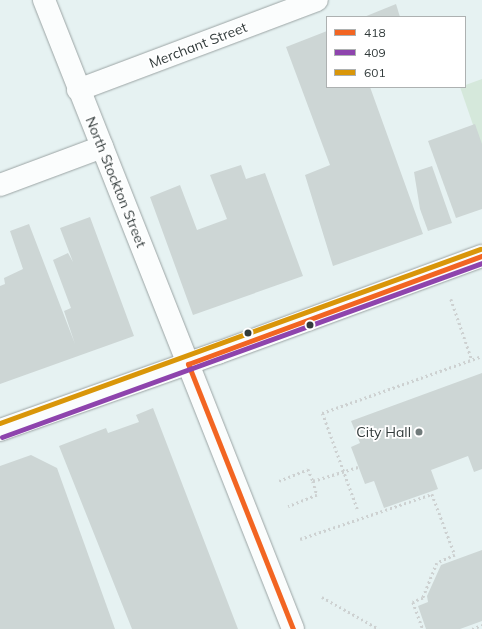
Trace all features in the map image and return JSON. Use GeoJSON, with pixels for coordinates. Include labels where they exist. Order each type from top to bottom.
{"type":"FeatureCollection","features":[{"type":"Feature","properties":{"kind":"street","name":"North Stockton Street"},"geometry":{"type":"LineString","coordinates":[[44,0],[78,90],[293,629]]}},
{"type":"Feature","properties":{"kind":"street","name":"Merchant Street"},"geometry":{"type":"LineString","coordinates":[[78,90],[317,0]]}},
{"type":"Feature","properties":{"kind":"street"},"geometry":{"type":"LineString","coordinates":[[0,185],[102,147]]}},
{"type":"Feature","properties":{"kind":"street"},"geometry":{"type":"LineString","coordinates":[[0,430],[188,364],[482,256]]}},
{"type":"Feature","properties":{"kind":"path"},"geometry":{"type":"LineString","coordinates":[[451,299],[472,360]]}},
{"type":"Feature","properties":{"kind":"path"},"geometry":{"type":"LineString","coordinates":[[357,509],[322,413],[482,356]]}},
{"type":"Feature","properties":{"kind":"path"},"geometry":{"type":"LineString","coordinates":[[313,482],[358,466]]}},
{"type":"Feature","properties":{"kind":"path"},"geometry":{"type":"LineString","coordinates":[[278,481],[308,469],[318,495],[288,506]]}},
{"type":"Feature","properties":{"kind":"path"},"geometry":{"type":"LineString","coordinates":[[300,539],[432,494],[455,555],[437,563],[423,598],[413,602],[423,629]]}},
{"type":"Feature","properties":{"kind":"path"},"geometry":{"type":"LineString","coordinates":[[322,597],[379,629]]}},
{"type":"Feature","properties":{"kind":"path"},"geometry":{"type":"LineString","coordinates":[[472,629],[482,625]]}},
{"type":"Feature","properties":{"kind":"green space"},"geometry":{"type":"Polygon","coordinates":[[[482,79],[482,151],[460,88],[466,88],[466,85],[482,79]]]}},
{"type":"Feature","properties":{"kind":"building"},"geometry":{"type":"Polygon","coordinates":[[[396,4],[400,16],[366,16],[396,4]]]}},
{"type":"Feature","properties":{"kind":"building"},"geometry":{"type":"Polygon","coordinates":[[[326,31],[326,88],[370,88],[423,234],[333,266],[305,175],[330,165],[286,47],[326,31]]]}},
{"type":"Feature","properties":{"kind":"building"},"geometry":{"type":"Polygon","coordinates":[[[475,124],[482,144],[482,209],[456,218],[428,141],[475,124]]]}},
{"type":"Feature","properties":{"kind":"building"},"geometry":{"type":"Polygon","coordinates":[[[241,165],[246,179],[265,173],[303,276],[193,315],[150,197],[180,185],[197,230],[227,219],[210,175],[241,165]]]}},
{"type":"Feature","properties":{"kind":"building"},"geometry":{"type":"Polygon","coordinates":[[[432,166],[452,223],[428,231],[420,209],[414,172],[432,166]]]}},
{"type":"Feature","properties":{"kind":"building"},"geometry":{"type":"Polygon","coordinates":[[[90,217],[134,336],[0,384],[0,286],[5,284],[4,278],[23,269],[10,231],[29,224],[75,344],[64,311],[71,308],[53,260],[68,253],[73,262],[60,228],[90,217]]]}},
{"type":"Feature","properties":{"kind":"building","name":"City Hall"},"geometry":{"type":"Polygon","coordinates":[[[482,373],[482,469],[474,472],[468,456],[431,470],[438,489],[384,508],[374,481],[365,484],[351,447],[360,443],[351,421],[482,373]]]}},
{"type":"Feature","properties":{"kind":"building"},"geometry":{"type":"Polygon","coordinates":[[[153,408],[238,629],[132,629],[59,446],[106,428],[108,433],[139,422],[136,415],[153,408]]]}},
{"type":"Feature","properties":{"kind":"building"},"geometry":{"type":"Polygon","coordinates":[[[31,455],[57,468],[115,629],[0,629],[0,466],[31,455]]]}},
{"type":"Feature","properties":{"kind":"building"},"geometry":{"type":"Polygon","coordinates":[[[482,550],[482,621],[460,629],[426,629],[418,606],[428,602],[427,596],[441,565],[482,550]]]}},
{"type":"Feature","properties":{"kind":"transit line","name":"601"},"geometry":{"type":"LineString","coordinates":[[0,423],[480,249]]}},
{"type":"Feature","properties":{"kind":"transit line","name":"418"},"geometry":{"type":"LineString","coordinates":[[293,629],[188,364],[482,256]]}},
{"type":"Feature","properties":{"kind":"transit line","name":"409"},"geometry":{"type":"LineString","coordinates":[[2,437],[482,263]]}},
{"type":"Feature","properties":{"kind":"place","name":"City Hall"},"geometry":{"type":"Point","coordinates":[419,432]}}]}
